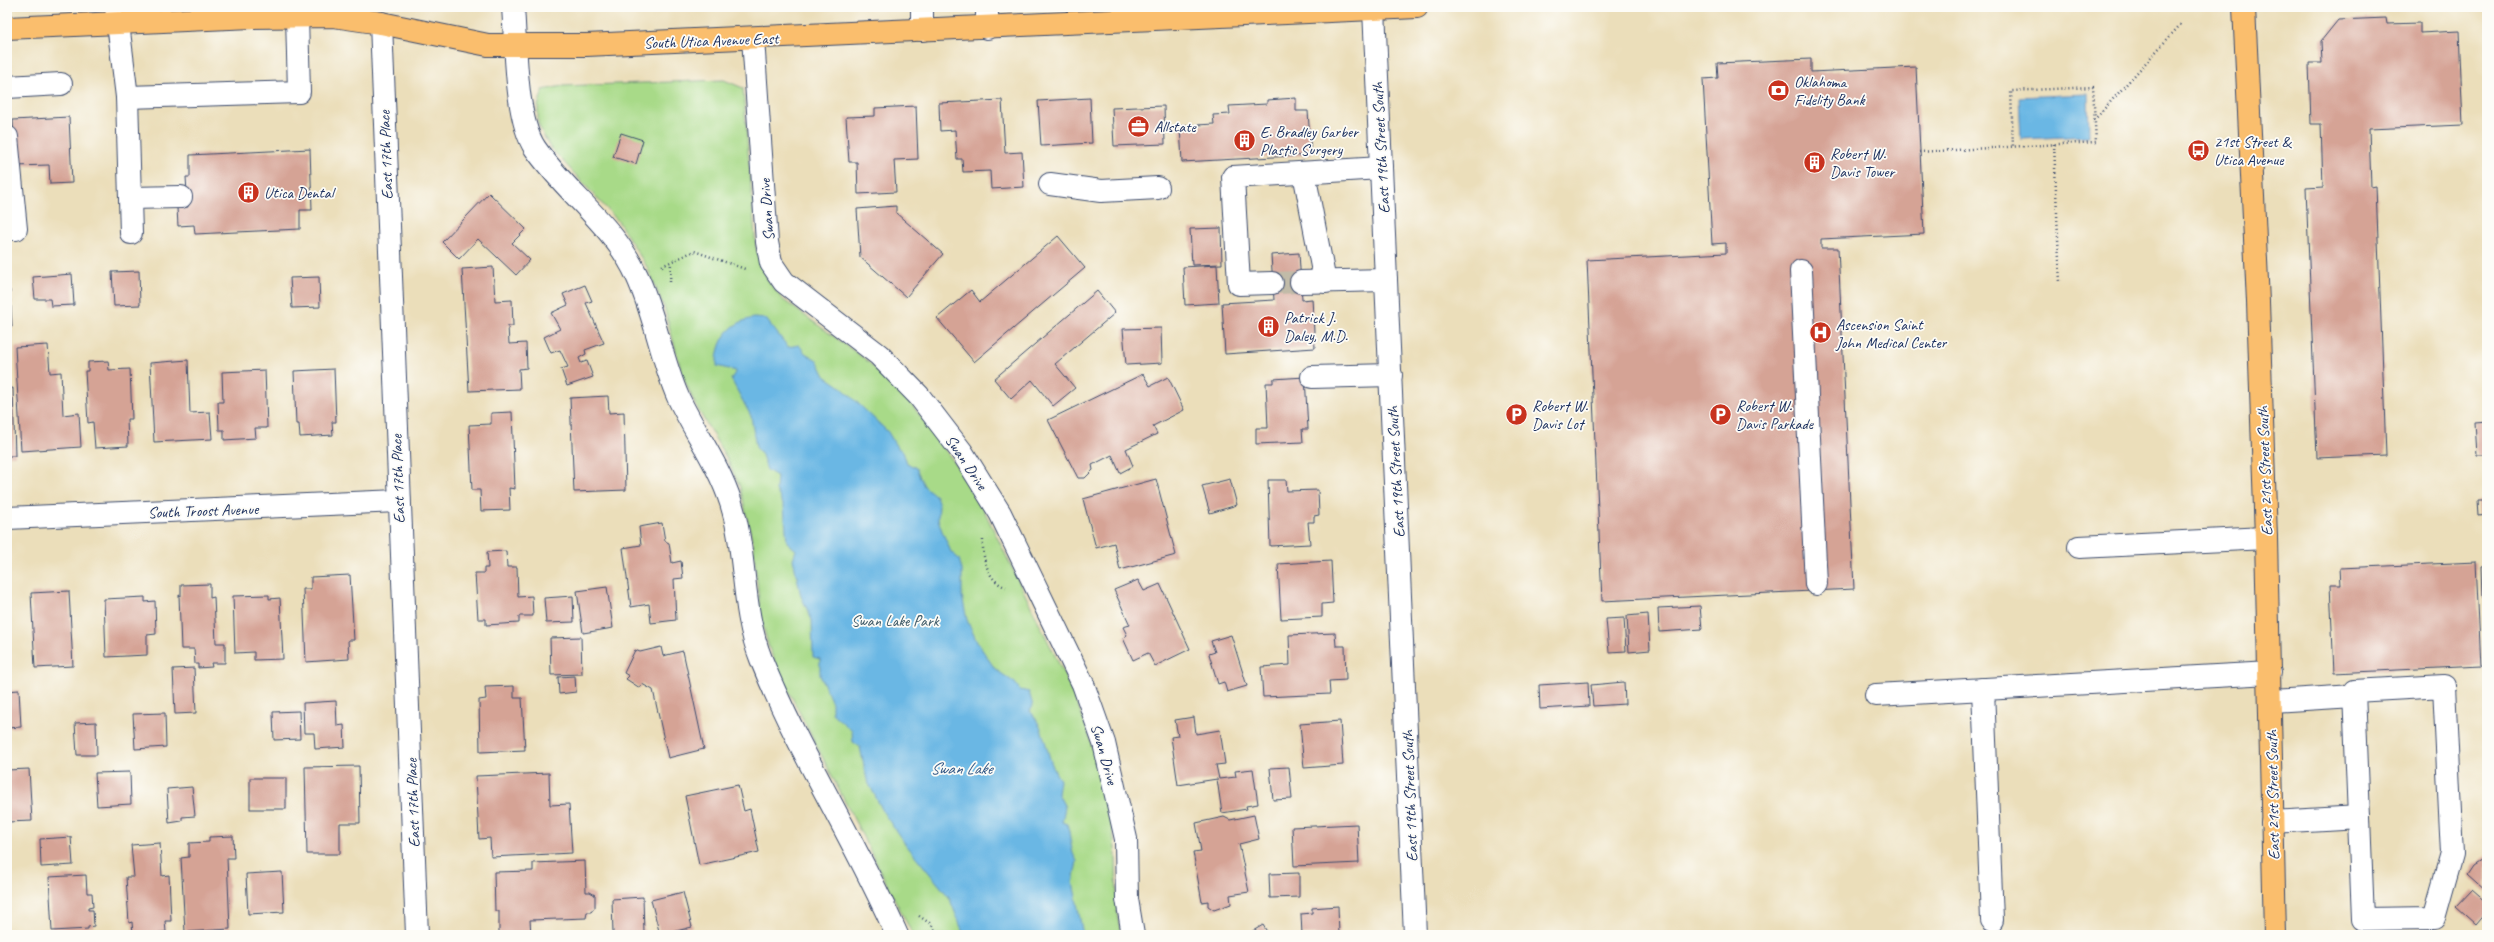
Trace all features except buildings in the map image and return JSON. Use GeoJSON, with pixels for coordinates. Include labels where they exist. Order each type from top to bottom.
{"type":"FeatureCollection","features":[{"type":"Feature","properties":{"kind":"main road","name":"South Utica Avenue East"},"geometry":{"type":"LineString","coordinates":[[7,28],[117,15],[251,12],[308,13],[381,23],[466,42],[516,46],[753,38],[922,30],[987,17],[1417,7]]}},
{"type":"Feature","properties":{"kind":"main road","name":"East 21st Street South"},"geometry":{"type":"LineString","coordinates":[[2244,7],[2258,302],[2266,538],[2271,701],[2269,743],[2275,935]]}},
{"type":"Feature","properties":{"kind":"street"},"geometry":{"type":"LineString","coordinates":[[513,7],[521,105],[525,128],[534,147],[614,239],[625,254],[638,277],[657,330],[664,364],[679,399],[719,471],[731,503],[740,543],[751,632],[761,659],[780,703],[897,935]]}},
{"type":"Feature","properties":{"kind":"street"},"geometry":{"type":"LineString","coordinates":[[922,7],[922,30]]}},
{"type":"Feature","properties":{"kind":"street","name":"East 19th Street South"},"geometry":{"type":"LineString","coordinates":[[1374,9],[1415,935]]}},
{"type":"Feature","properties":{"kind":"street"},"geometry":{"type":"LineString","coordinates":[[127,98],[299,92],[308,13]]}},
{"type":"Feature","properties":{"kind":"street"},"geometry":{"type":"LineString","coordinates":[[117,15],[127,98],[131,233]]}},
{"type":"Feature","properties":{"kind":"street","name":"East 17th Place"},"geometry":{"type":"LineString","coordinates":[[381,23],[398,501],[417,935]]}},
{"type":"Feature","properties":{"kind":"street","name":"Swan Drive"},"geometry":{"type":"LineString","coordinates":[[753,38],[767,242],[771,263],[784,282],[879,355],[919,396],[962,452],[1000,513],[1083,684],[1104,743],[1126,839],[1127,899],[1133,935]]}},
{"type":"Feature","properties":{"kind":"street"},"geometry":{"type":"LineString","coordinates":[[7,86],[61,84]]}},
{"type":"Feature","properties":{"kind":"street"},"geometry":{"type":"LineString","coordinates":[[7,137],[16,228],[7,229]]}},
{"type":"Feature","properties":{"kind":"street"},"geometry":{"type":"LineString","coordinates":[[1272,283],[1239,284],[1234,177],[1381,168]]}},
{"type":"Feature","properties":{"kind":"street"},"geometry":{"type":"LineString","coordinates":[[1304,173],[1325,282]]}},
{"type":"Feature","properties":{"kind":"street"},"geometry":{"type":"LineString","coordinates":[[1050,184],[1101,191],[1158,188]]}},
{"type":"Feature","properties":{"kind":"street"},"geometry":{"type":"LineString","coordinates":[[130,198],[181,197]]}},
{"type":"Feature","properties":{"kind":"street"},"geometry":{"type":"LineString","coordinates":[[1802,271],[1816,584]]}},
{"type":"Feature","properties":{"kind":"street"},"geometry":{"type":"LineString","coordinates":[[1301,282],[1386,280]]}},
{"type":"Feature","properties":{"kind":"street"},"geometry":{"type":"LineString","coordinates":[[1312,377],[1391,375]]}},
{"type":"Feature","properties":{"kind":"street","name":"South Troost Avenue"},"geometry":{"type":"LineString","coordinates":[[7,518],[398,501]]}},
{"type":"Feature","properties":{"kind":"street"},"geometry":{"type":"LineString","coordinates":[[2079,547],[2266,538]]}},
{"type":"Feature","properties":{"kind":"street"},"geometry":{"type":"LineString","coordinates":[[1876,695],[2270,673]]}},
{"type":"Feature","properties":{"kind":"street"},"geometry":{"type":"LineString","coordinates":[[2444,686],[2452,854],[2434,918],[2363,919],[2359,817],[2354,691],[2444,686]]}},
{"type":"Feature","properties":{"kind":"street"},"geometry":{"type":"LineString","coordinates":[[1983,689],[1992,920]]}},
{"type":"Feature","properties":{"kind":"street"},"geometry":{"type":"LineString","coordinates":[[2271,701],[2354,696]]}},
{"type":"Feature","properties":{"kind":"street"},"geometry":{"type":"LineString","coordinates":[[2272,822],[2359,817]]}},
{"type":"Feature","properties":{"kind":"path"},"geometry":{"type":"LineString","coordinates":[[2094,120],[2181,24]]}},
{"type":"Feature","properties":{"kind":"path"},"geometry":{"type":"LineString","coordinates":[[1920,152],[2013,147],[2054,144],[2096,142],[2093,87],[2011,91],[2013,147]]}},
{"type":"Feature","properties":{"kind":"path"},"geometry":{"type":"LineString","coordinates":[[2054,144],[2060,283]]}},
{"type":"Feature","properties":{"kind":"path"},"geometry":{"type":"LineString","coordinates":[[638,277],[694,251],[750,272]]}},
{"type":"Feature","properties":{"kind":"path"},"geometry":{"type":"LineString","coordinates":[[670,290],[671,262]]}},
{"type":"Feature","properties":{"kind":"path"},"geometry":{"type":"LineString","coordinates":[[983,534],[982,549],[986,566],[993,579],[1005,587],[1011,588]]}},
{"type":"Feature","properties":{"kind":"path"},"geometry":{"type":"LineString","coordinates":[[916,914],[931,924],[938,935]]}},
{"type":"Feature","properties":{"kind":"green space","name":"Swan Lake Park"},"geometry":{"type":"Polygon","coordinates":[[[724,80],[743,88],[756,249],[767,279],[782,299],[865,359],[910,402],[973,488],[1065,676],[1086,726],[1103,784],[1113,832],[1116,856],[1117,914],[1121,935],[913,935],[780,674],[769,648],[761,619],[753,544],[740,487],[727,459],[696,406],[683,377],[664,307],[647,267],[618,221],[549,146],[538,124],[538,106],[543,90],[562,86],[724,80]]]}},
{"type":"Feature","properties":{"kind":"water"},"geometry":{"type":"Polygon","coordinates":[[[2088,94],[2089,136],[2021,139],[2019,97],[2088,94]]]}},
{"type":"Feature","properties":{"kind":"water","name":"Swan Lake"},"geometry":{"type":"Polygon","coordinates":[[[754,318],[766,319],[788,347],[799,345],[805,353],[817,360],[825,376],[841,387],[888,432],[896,446],[903,452],[907,463],[916,468],[924,486],[936,496],[939,505],[938,519],[942,531],[951,552],[959,559],[962,570],[962,596],[967,620],[977,642],[995,669],[1015,683],[1020,690],[1029,692],[1033,706],[1030,711],[1040,727],[1055,772],[1060,780],[1058,794],[1065,807],[1062,822],[1067,824],[1073,853],[1077,861],[1073,882],[1083,935],[964,935],[949,897],[903,841],[885,815],[867,780],[860,747],[853,742],[852,731],[832,713],[832,703],[820,675],[820,659],[813,657],[812,620],[801,596],[793,559],[796,550],[787,542],[784,506],[776,490],[777,476],[767,470],[762,455],[756,447],[751,416],[731,379],[736,371],[717,366],[719,349],[726,334],[745,320],[754,318]]]}},
{"type":"Feature","properties":{"kind":"tunnel"},"geometry":{"type":"LineString","coordinates":[[1272,283],[1301,282]]}},
{"type":"Feature","properties":{"kind":"place","name":"Oklahoma Fidelity Bank"},"geometry":{"type":"Point","coordinates":[1779,90]}},
{"type":"Feature","properties":{"kind":"place","name":"Allstate"},"geometry":{"type":"Point","coordinates":[1139,126]}},
{"type":"Feature","properties":{"kind":"place","name":"E. Bradley Garber Plastic Surgery"},"geometry":{"type":"Point","coordinates":[1245,140]}},
{"type":"Feature","properties":{"kind":"place","name":"21st Street & Utica Avenue"},"geometry":{"type":"Point","coordinates":[2198,150]}},
{"type":"Feature","properties":{"kind":"place","name":"Robert W. Davis Tower"},"geometry":{"type":"Point","coordinates":[1814,162]}},
{"type":"Feature","properties":{"kind":"place","name":"Utica Dental"},"geometry":{"type":"Point","coordinates":[249,192]}},
{"type":"Feature","properties":{"kind":"place","name":"Patrick J. Daley, M.D."},"geometry":{"type":"Point","coordinates":[1268,326]}},
{"type":"Feature","properties":{"kind":"place","name":"Ascension Saint John Medical Center"},"geometry":{"type":"Point","coordinates":[1820,333]}},
{"type":"Feature","properties":{"kind":"place","name":"Robert W. Davis Lot"},"geometry":{"type":"Point","coordinates":[1516,414]}},
{"type":"Feature","properties":{"kind":"place","name":"Robert W. Davis Parkade"},"geometry":{"type":"Point","coordinates":[1720,414]}}]}
